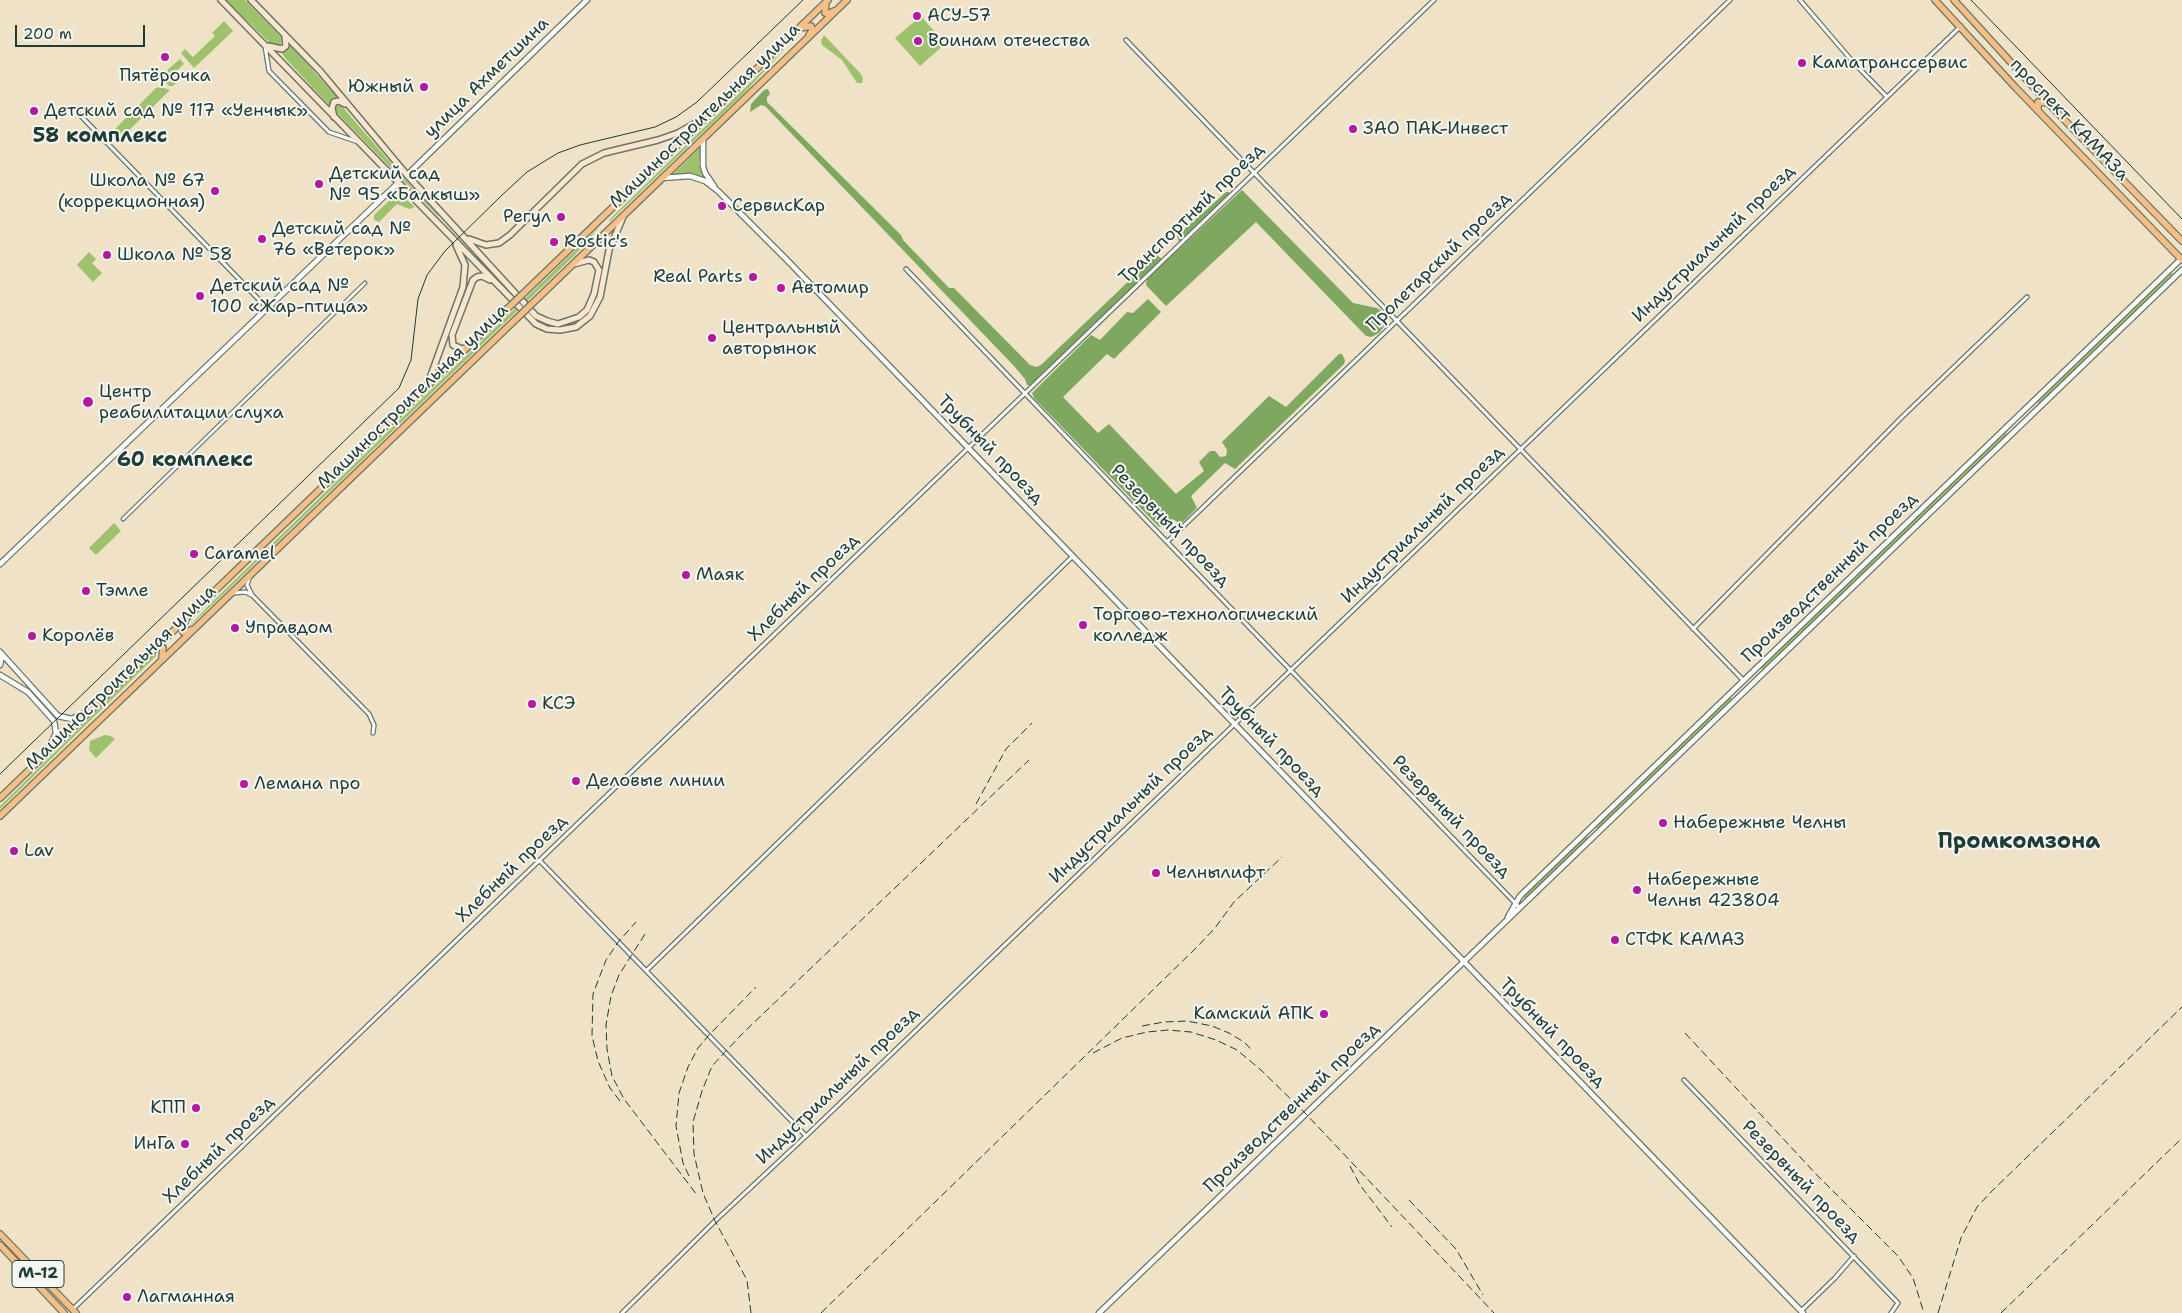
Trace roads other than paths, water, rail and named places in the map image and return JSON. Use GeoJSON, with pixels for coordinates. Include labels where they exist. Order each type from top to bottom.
{"type":"FeatureCollection","features":[{"type":"Feature","properties":{"kind":"main road"},"geometry":{"type":"LineString","coordinates":[[221,0],[536,324],[554,330],[576,327],[590,316],[597,307],[609,250],[625,214]]}},
{"type":"Feature","properties":{"kind":"main road"},"geometry":{"type":"LineString","coordinates":[[251,0],[320,71],[407,175],[536,316],[558,324],[570,321],[579,317],[591,302],[599,274],[597,266],[588,260],[573,264]]}},
{"type":"Feature","properties":{"kind":"main road"},"geometry":{"type":"LineString","coordinates":[[827,0],[825,13],[828,14],[837,10]]}},
{"type":"Feature","properties":{"kind":"main road","name":"Машиностроительная улица"},"geometry":{"type":"LineString","coordinates":[[0,798],[150,651],[187,618],[827,0]]}},
{"type":"Feature","properties":{"kind":"main road","name":"Машиностроительная улица"},"geometry":{"type":"LineString","coordinates":[[0,816],[847,0]]}},
{"type":"Feature","properties":{"kind":"main road","name":"проспект КАМАЗа"},"geometry":{"type":"LineString","coordinates":[[1935,0],[2016,88],[2182,259]]}},
{"type":"Feature","properties":{"kind":"main road","name":"проспект КАМАЗа"},"geometry":{"type":"LineString","coordinates":[[1954,0],[2029,83],[2182,241]]}},
{"type":"Feature","properties":{"kind":"main road"},"geometry":{"type":"LineString","coordinates":[[797,29],[806,25],[811,26],[812,31],[807,39]]}},
{"type":"Feature","properties":{"kind":"main road"},"geometry":{"type":"LineString","coordinates":[[265,45],[277,50],[286,46],[286,40],[282,32]]}},
{"type":"Feature","properties":{"kind":"main road"},"geometry":{"type":"LineString","coordinates":[[2016,88],[2029,93],[2032,88],[2029,83]]}},
{"type":"Feature","properties":{"kind":"main road"},"geometry":{"type":"LineString","coordinates":[[334,117],[332,108],[334,102],[339,101],[348,105]]}},
{"type":"Feature","properties":{"kind":"main road"},"geometry":{"type":"LineString","coordinates":[[2038,111],[2038,102],[2048,103]]}},
{"type":"Feature","properties":{"kind":"main road"},"geometry":{"type":"LineString","coordinates":[[465,237],[486,245],[499,243],[510,235],[582,164],[604,153],[658,140],[678,133],[706,117]]}},
{"type":"Feature","properties":{"kind":"main road"},"geometry":{"type":"LineString","coordinates":[[432,218],[440,218],[441,211]]}},
{"type":"Feature","properties":{"kind":"main road"},"geometry":{"type":"LineString","coordinates":[[598,221],[609,221],[608,231]]}},
{"type":"Feature","properties":{"kind":"main road"},"geometry":{"type":"LineString","coordinates":[[426,387],[463,288],[466,275],[462,257],[451,236]]}},
{"type":"Feature","properties":{"kind":"main road"},"geometry":{"type":"LineString","coordinates":[[468,347],[457,348],[453,345],[452,341],[468,288],[477,277],[482,276],[495,283]]}},
{"type":"Feature","properties":{"kind":"main road"},"geometry":{"type":"LineString","coordinates":[[187,618],[182,628],[183,632],[187,633],[197,626]]}},
{"type":"Feature","properties":{"kind":"main road"},"geometry":{"type":"LineString","coordinates":[[150,651],[161,647],[164,650],[162,658]]}},
{"type":"Feature","properties":{"kind":"main road","name":"М-12"},"geometry":{"type":"LineString","coordinates":[[0,1234],[73,1312]]}},
{"type":"Feature","properties":{"kind":"main road","name":"М-12"},"geometry":{"type":"LineString","coordinates":[[0,1246],[64,1313]]}},
{"type":"Feature","properties":{"kind":"street"},"geometry":{"type":"LineString","coordinates":[[258,7],[260,0]]}},
{"type":"Feature","properties":{"kind":"street","name":"улица Ахметшина"},"geometry":{"type":"LineString","coordinates":[[407,175],[586,0]]}},
{"type":"Feature","properties":{"kind":"street","name":"Транспортный проезд"},"geometry":{"type":"LineString","coordinates":[[969,448],[1434,0]]}},
{"type":"Feature","properties":{"kind":"street","name":"Пролетарский проезд"},"geometry":{"type":"LineString","coordinates":[[1166,542],[1730,0]]}},
{"type":"Feature","properties":{"kind":"street"},"geometry":{"type":"LineString","coordinates":[[1800,0],[1853,62],[1886,96]]}},
{"type":"Feature","properties":{"kind":"street","name":"Индустриальный проезд"},"geometry":{"type":"LineString","coordinates":[[622,1313],[715,1221],[806,1136],[1960,26]]}},
{"type":"Feature","properties":{"kind":"street"},"geometry":{"type":"LineString","coordinates":[[1126,40],[1749,686]]}},
{"type":"Feature","properties":{"kind":"street"},"geometry":{"type":"LineString","coordinates":[[265,45],[269,72],[329,132],[359,142]]}},
{"type":"Feature","properties":{"kind":"street"},"geometry":{"type":"LineString","coordinates":[[79,114],[267,308]]}},
{"type":"Feature","properties":{"kind":"street"},"geometry":{"type":"LineString","coordinates":[[703,139],[703,166],[705,173],[718,191]]}},
{"type":"Feature","properties":{"kind":"street"},"geometry":{"type":"LineString","coordinates":[[662,178],[690,176],[705,181],[718,191]]}},
{"type":"Feature","properties":{"kind":"street"},"geometry":{"type":"LineString","coordinates":[[0,564],[398,183]]}},
{"type":"Feature","properties":{"kind":"street","name":"Трубный проезд"},"geometry":{"type":"LineString","coordinates":[[718,191],[815,288],[1802,1312]]}},
{"type":"Feature","properties":{"kind":"street","name":"Производственный проезд"},"geometry":{"type":"LineString","coordinates":[[1504,922],[1520,896],[2182,259]]}},
{"type":"Feature","properties":{"kind":"street","name":"Резервный проезд"},"geometry":{"type":"LineString","coordinates":[[906,269],[1166,542],[1520,908]]}},
{"type":"Feature","properties":{"kind":"street","name":"Производственный проезд"},"geometry":{"type":"LineString","coordinates":[[1099,1313],[2182,270]]}},
{"type":"Feature","properties":{"kind":"street"},"geometry":{"type":"LineString","coordinates":[[123,519],[365,283]]}},
{"type":"Feature","properties":{"kind":"street"},"geometry":{"type":"LineString","coordinates":[[1693,629],[1902,417],[2027,296]]}},
{"type":"Feature","properties":{"kind":"street"},"geometry":{"type":"LineString","coordinates":[[2018,416],[2024,422]]}},
{"type":"Feature","properties":{"kind":"street","name":"Хлебный проезд"},"geometry":{"type":"LineString","coordinates":[[73,1312],[969,448]]}},
{"type":"Feature","properties":{"kind":"street"},"geometry":{"type":"LineString","coordinates":[[647,970],[1073,556]]}},
{"type":"Feature","properties":{"kind":"street"},"geometry":{"type":"LineString","coordinates":[[251,574],[247,585],[252,595],[369,714],[374,725],[373,733]]}},
{"type":"Feature","properties":{"kind":"street"},"geometry":{"type":"LineString","coordinates":[[229,595],[241,591],[252,595]]}},
{"type":"Feature","properties":{"kind":"street"},"geometry":{"type":"LineString","coordinates":[[0,652],[2,658],[0,665]]}},
{"type":"Feature","properties":{"kind":"street"},"geometry":{"type":"LineString","coordinates":[[0,652],[54,717],[56,733],[47,753]]}},
{"type":"Feature","properties":{"kind":"street"},"geometry":{"type":"LineString","coordinates":[[0,675],[28,692],[54,717],[72,719],[91,710]]}},
{"type":"Feature","properties":{"kind":"street"},"geometry":{"type":"LineString","coordinates":[[1589,829],[1595,835]]}},
{"type":"Feature","properties":{"kind":"street"},"geometry":{"type":"LineString","coordinates":[[540,861],[806,1136]]}},
{"type":"Feature","properties":{"kind":"street","name":"Резервный проезд"},"geometry":{"type":"LineString","coordinates":[[1684,1080],[1898,1303],[1891,1313]]}},
{"type":"Feature","properties":{"kind":"street"},"geometry":{"type":"LineString","coordinates":[[1802,1312],[1854,1256]]}},
{"type":"Feature","properties":{"kind":"tram line"},"geometry":{"type":"LineString","coordinates":[[0,774],[399,388],[411,360],[418,299],[427,275],[445,251],[501,196],[527,172],[558,153],[580,145],[655,127],[676,117],[697,102],[803,0]]}},
{"type":"Feature","properties":{"kind":"tram line"},"geometry":{"type":"LineString","coordinates":[[1971,0],[2182,219]]}},
{"type":"Feature","properties":{"kind":"railway"},"geometry":{"type":"LineString","coordinates":[[976,804],[1006,749],[1032,723]]}},
{"type":"Feature","properties":{"kind":"railway"},"geometry":{"type":"LineString","coordinates":[[751,1313],[747,1280],[715,1221],[703,1193],[694,1154],[693,1122],[712,1066],[743,1033],[1029,760]]}},
{"type":"Feature","properties":{"kind":"railway"},"geometry":{"type":"LineString","coordinates":[[821,1313],[1196,948],[1215,928],[1234,902],[1282,857]]}},
{"type":"Feature","properties":{"kind":"railway"},"geometry":{"type":"LineString","coordinates":[[620,1101],[610,1088],[598,1061],[592,1036],[593,994],[606,960],[619,941],[636,922]]}},
{"type":"Feature","properties":{"kind":"railway"},"geometry":{"type":"LineString","coordinates":[[645,934],[619,975],[611,996],[606,1025],[607,1049],[612,1076],[624,1099],[697,1195]]}},
{"type":"Feature","properties":{"kind":"railway"},"geometry":{"type":"LineString","coordinates":[[689,1176],[683,1163],[676,1126],[679,1093],[688,1067],[698,1048],[709,1035],[756,987]]}},
{"type":"Feature","properties":{"kind":"railway"},"geometry":{"type":"LineString","coordinates":[[1938,1313],[1961,1238],[1977,1207],[2182,1007]]}},
{"type":"Feature","properties":{"kind":"railway"},"geometry":{"type":"LineString","coordinates":[[1142,1026],[1164,1022],[1187,1021],[1212,1026],[1244,1042],[1253,1051]]}},
{"type":"Feature","properties":{"kind":"railway"},"geometry":{"type":"LineString","coordinates":[[1093,1053],[1122,1038],[1147,1032],[1168,1030],[1191,1032],[1216,1040],[1237,1050],[1261,1070],[1305,1113],[1494,1313]]}},
{"type":"Feature","properties":{"kind":"railway"},"geometry":{"type":"LineString","coordinates":[[1685,1033],[1815,1173],[1898,1256],[1913,1278],[1924,1313]]}},
{"type":"Feature","properties":{"kind":"railway"},"geometry":{"type":"LineString","coordinates":[[2001,1313],[2182,1138]]}},
{"type":"Feature","properties":{"kind":"railway"},"geometry":{"type":"LineString","coordinates":[[1350,1166],[1360,1185],[1392,1227]]}},
{"type":"Feature","properties":{"kind":"railway"},"geometry":{"type":"LineString","coordinates":[[1409,1200],[1456,1249],[1483,1295]]}},
{"type":"Feature","properties":{"kind":"place","name":"АСУ-57"},"geometry":{"type":"Point","coordinates":[917,16]}},
{"type":"Feature","properties":{"kind":"place","name":"Воинам отечества"},"geometry":{"type":"Point","coordinates":[918,41]}},
{"type":"Feature","properties":{"kind":"place","name":"Пятёрочка"},"geometry":{"type":"Point","coordinates":[165,57]}},
{"type":"Feature","properties":{"kind":"place","name":"Каматранссервис"},"geometry":{"type":"Point","coordinates":[1802,63]}},
{"type":"Feature","properties":{"kind":"place","name":"Южный"},"geometry":{"type":"Point","coordinates":[424,87]}},
{"type":"Feature","properties":{"kind":"place","name":"Детский сад № 117 «Уенчык»"},"geometry":{"type":"Point","coordinates":[34,111]}},
{"type":"Feature","properties":{"kind":"place","name":"ЗАО ПАК-Инвест"},"geometry":{"type":"Point","coordinates":[1353,129]}},
{"type":"Feature","properties":{"kind":"place","name":"Детский сад № 95 «Балкыш»"},"geometry":{"type":"Point","coordinates":[319,184]}},
{"type":"Feature","properties":{"kind":"place","name":"Школа № 67 (коррекционная)"},"geometry":{"type":"Point","coordinates":[215,191]}},
{"type":"Feature","properties":{"kind":"place","name":"СервисКар"},"geometry":{"type":"Point","coordinates":[722,206]}},
{"type":"Feature","properties":{"kind":"place","name":"Регул"},"geometry":{"type":"Point","coordinates":[561,217]}},
{"type":"Feature","properties":{"kind":"place","name":"Детский сад № 76 «Ветерок»"},"geometry":{"type":"Point","coordinates":[262,239]}},
{"type":"Feature","properties":{"kind":"place","name":"Rostic's"},"geometry":{"type":"Point","coordinates":[554,242]}},
{"type":"Feature","properties":{"kind":"place","name":"Школа № 58"},"geometry":{"type":"Point","coordinates":[107,255]}},
{"type":"Feature","properties":{"kind":"place","name":"Real Parts"},"geometry":{"type":"Point","coordinates":[753,277]}},
{"type":"Feature","properties":{"kind":"place","name":"Автомир"},"geometry":{"type":"Point","coordinates":[781,288]}},
{"type":"Feature","properties":{"kind":"place","name":"Детский сад № 100 «Жар-птица»"},"geometry":{"type":"Point","coordinates":[200,296]}},
{"type":"Feature","properties":{"kind":"place","name":"Центральный авторынок"},"geometry":{"type":"Point","coordinates":[712,338]}},
{"type":"Feature","properties":{"kind":"place","name":"Центр реабилитации слуха"},"geometry":{"type":"Point","coordinates":[88,402]}},
{"type":"Feature","properties":{"kind":"place","name":"Caramel"},"geometry":{"type":"Point","coordinates":[194,554]}},
{"type":"Feature","properties":{"kind":"place","name":"Маяк"},"geometry":{"type":"Point","coordinates":[686,575]}},
{"type":"Feature","properties":{"kind":"place","name":"Тэмле"},"geometry":{"type":"Point","coordinates":[86,591]}},
{"type":"Feature","properties":{"kind":"place","name":"Торгово-технологический колледж"},"geometry":{"type":"Point","coordinates":[1083,625]}},
{"type":"Feature","properties":{"kind":"place","name":"Управдом"},"geometry":{"type":"Point","coordinates":[235,628]}},
{"type":"Feature","properties":{"kind":"place","name":"Королёв"},"geometry":{"type":"Point","coordinates":[32,636]}},
{"type":"Feature","properties":{"kind":"place","name":"КСЭ"},"geometry":{"type":"Point","coordinates":[532,704]}},
{"type":"Feature","properties":{"kind":"place","name":"Деловые линии"},"geometry":{"type":"Point","coordinates":[576,781]}},
{"type":"Feature","properties":{"kind":"place","name":"Лемана про"},"geometry":{"type":"Point","coordinates":[244,784]}},
{"type":"Feature","properties":{"kind":"place","name":"Набережные Челны"},"geometry":{"type":"Point","coordinates":[1663,823]}},
{"type":"Feature","properties":{"kind":"place","name":"Lav"},"geometry":{"type":"Point","coordinates":[14,851]}},
{"type":"Feature","properties":{"kind":"place","name":"Челнылифт"},"geometry":{"type":"Point","coordinates":[1156,873]}},
{"type":"Feature","properties":{"kind":"place","name":"Набережные Челны 423804"},"geometry":{"type":"Point","coordinates":[1637,890]}},
{"type":"Feature","properties":{"kind":"place","name":"СТФК КАМАЗ"},"geometry":{"type":"Point","coordinates":[1615,940]}},
{"type":"Feature","properties":{"kind":"place","name":"Камский АПК"},"geometry":{"type":"Point","coordinates":[1324,1014]}},
{"type":"Feature","properties":{"kind":"place","name":"КПП"},"geometry":{"type":"Point","coordinates":[196,1108]}},
{"type":"Feature","properties":{"kind":"place","name":"ИнГа"},"geometry":{"type":"Point","coordinates":[185,1144]}},
{"type":"Feature","properties":{"kind":"place","name":"Лагманная"},"geometry":{"type":"Point","coordinates":[127,1297]}},
{"type":"Feature","properties":{"kind":"district","name":"58 комплекс"},"geometry":{"type":"Point","coordinates":[100,137]}},
{"type":"Feature","properties":{"kind":"district","name":"60 комплекс"},"geometry":{"type":"Point","coordinates":[185,461]}},
{"type":"Feature","properties":{"kind":"district","name":"Промкомзона"},"geometry":{"type":"Point","coordinates":[2019,842]}}]}
